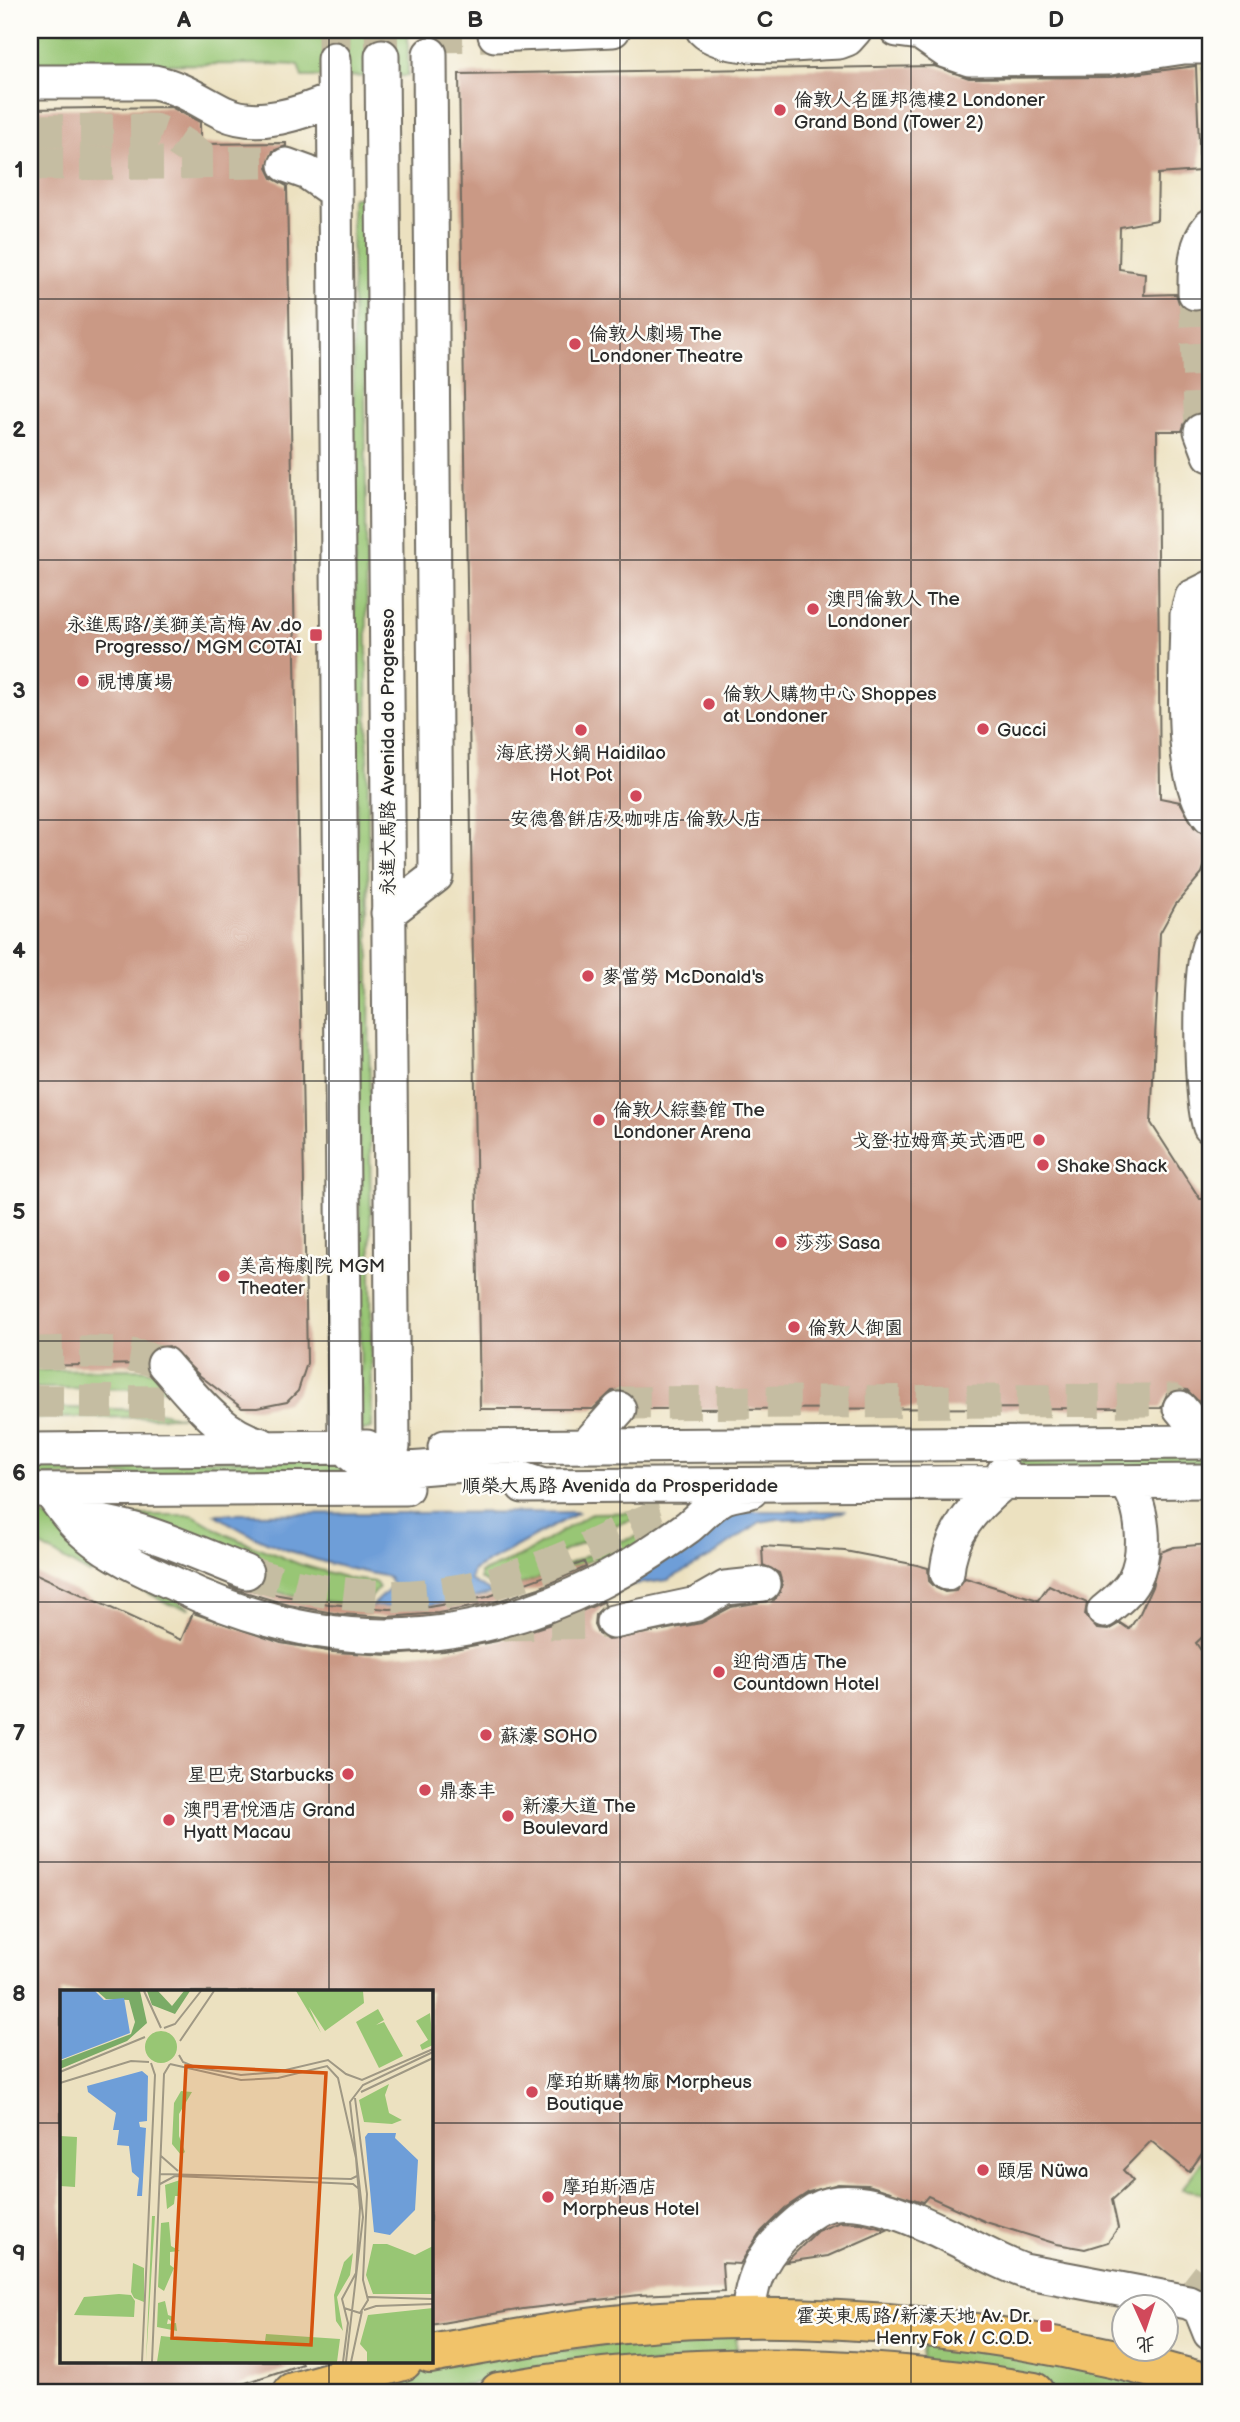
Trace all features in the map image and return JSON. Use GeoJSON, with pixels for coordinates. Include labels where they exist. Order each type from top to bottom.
{"type":"FeatureCollection","features":[{"type":"Feature","properties":{"kind":"main road"},"geometry":{"type":"LineString","coordinates":[[432,2354],[624,2324],[749,2318],[904,2324],[979,2332],[1151,2367],[1210,2384]]}},
{"type":"Feature","properties":{"kind":"main road"},"geometry":{"type":"LineString","coordinates":[[749,2318],[754,2335],[768,2345],[873,2350],[890,2373]]}},
{"type":"Feature","properties":{"kind":"main road"},"geometry":{"type":"LineString","coordinates":[[293,2392],[399,2362]]}},
{"type":"Feature","properties":{"kind":"main road"},"geometry":{"type":"LineString","coordinates":[[499,2392],[653,2373],[755,2368],[890,2373],[1034,2392]]}},
{"type":"Feature","properties":{"kind":"street"},"geometry":{"type":"LineString","coordinates":[[495,35],[613,30]]}},
{"type":"Feature","properties":{"kind":"street"},"geometry":{"type":"LineString","coordinates":[[703,30],[719,41],[763,45],[839,42],[847,39],[855,30]]}},
{"type":"Feature","properties":{"kind":"street"},"geometry":{"type":"LineString","coordinates":[[908,31],[946,51],[969,59],[1110,58],[1197,47]]}},
{"type":"Feature","properties":{"kind":"street"},"geometry":{"type":"LineString","coordinates":[[388,913],[436,876],[430,54]]}},
{"type":"Feature","properties":{"kind":"street","name":"永進大馬路 Avenida do Progresso"},"geometry":{"type":"LineString","coordinates":[[382,56],[393,1447]]}},
{"type":"Feature","properties":{"kind":"street"},"geometry":{"type":"LineString","coordinates":[[334,58],[345,1447],[351,1457],[372,1467],[473,1465],[544,1486]]}},
{"type":"Feature","properties":{"kind":"street"},"geometry":{"type":"LineString","coordinates":[[30,82],[154,82],[188,93],[224,113],[253,120],[312,109],[334,99]]}},
{"type":"Feature","properties":{"kind":"street"},"geometry":{"type":"LineString","coordinates":[[286,165],[308,173],[335,192]]}},
{"type":"Feature","properties":{"kind":"street"},"geometry":{"type":"LineString","coordinates":[[383,258],[431,181]]}},
{"type":"Feature","properties":{"kind":"street"},"geometry":{"type":"LineString","coordinates":[[1195,293],[1199,247],[1203,234],[1210,226]]}},
{"type":"Feature","properties":{"kind":"street"},"geometry":{"type":"LineString","coordinates":[[1210,588],[1192,597],[1187,615],[1189,770],[1196,797],[1210,817]]}},
{"type":"Feature","properties":{"kind":"street"},"geometry":{"type":"LineString","coordinates":[[1210,943],[1205,953],[1204,1089],[1210,1128]]}},
{"type":"Feature","properties":{"kind":"street"},"geometry":{"type":"LineString","coordinates":[[164,1364],[210,1414],[246,1441],[285,1448],[317,1434],[336,1408],[344,1375]]}},
{"type":"Feature","properties":{"kind":"street"},"geometry":{"type":"LineString","coordinates":[[167,1402],[210,1414]]}},
{"type":"Feature","properties":{"kind":"street"},"geometry":{"type":"LineString","coordinates":[[1180,1408],[1209,1442]]}},
{"type":"Feature","properties":{"kind":"street"},"geometry":{"type":"LineString","coordinates":[[586,1446],[619,1409]]}},
{"type":"Feature","properties":{"kind":"street","name":"順榮大馬路 Avenida da Prosperidade"},"geometry":{"type":"LineString","coordinates":[[30,1450],[1209,1442]]}},
{"type":"Feature","properties":{"kind":"street"},"geometry":{"type":"LineString","coordinates":[[947,1573],[951,1545],[967,1516],[1003,1483],[1003,1443]]}},
{"type":"Feature","properties":{"kind":"street"},"geometry":{"type":"LineString","coordinates":[[1104,1611],[1121,1597],[1135,1577],[1140,1556],[1140,1515],[1143,1500],[1139,1481]]}},
{"type":"Feature","properties":{"kind":"street","name":"順榮大馬路 Avenida da Prosperidade"},"geometry":{"type":"LineString","coordinates":[[39,1490],[1210,1481]]}},
{"type":"Feature","properties":{"kind":"street"},"geometry":{"type":"LineString","coordinates":[[665,1514],[784,1484]]}},
{"type":"Feature","properties":{"kind":"street"},"geometry":{"type":"LineString","coordinates":[[39,1490],[87,1535],[140,1567],[246,1614],[298,1628],[350,1636],[394,1638],[429,1636],[484,1625],[595,1584],[645,1558],[724,1497]]}},
{"type":"Feature","properties":{"kind":"street"},"geometry":{"type":"LineString","coordinates":[[73,1520],[92,1520],[143,1534],[246,1572]]}},
{"type":"Feature","properties":{"kind":"street"},"geometry":{"type":"LineString","coordinates":[[607,1609],[697,1604],[725,1588],[763,1584]]}},
{"type":"Feature","properties":{"kind":"street"},"geometry":{"type":"LineString","coordinates":[[749,2318],[754,2277],[769,2250],[817,2209],[844,2204],[869,2205],[906,2215],[989,2258],[1024,2271],[1188,2302],[1200,2308],[1210,2333]]}},
{"type":"Feature","properties":{"kind":"green space"},"geometry":{"type":"Polygon","coordinates":[[[30,30],[408,30],[408,76],[302,77],[298,65],[277,64],[30,65],[30,30]]]}},
{"type":"Feature","properties":{"kind":"green space"},"geometry":{"type":"Polygon","coordinates":[[[1203,67],[1210,67],[1210,131],[1203,67]]]}},
{"type":"Feature","properties":{"kind":"green space"},"geometry":{"type":"Polygon","coordinates":[[[352,198],[364,198],[372,1428],[361,1431],[352,198]]]}},
{"type":"Feature","properties":{"kind":"green space"},"geometry":{"type":"Polygon","coordinates":[[[143,1369],[157,1372],[179,1392],[161,1389],[30,1388],[30,1370],[143,1369]]]}},
{"type":"Feature","properties":{"kind":"green space"},"geometry":{"type":"Polygon","coordinates":[[[30,1407],[151,1410],[182,1417],[30,1418],[30,1407]]]}},
{"type":"Feature","properties":{"kind":"green space"},"geometry":{"type":"Polygon","coordinates":[[[1210,1451],[1210,1471],[1022,1469],[1020,1459],[1210,1451]]]}},
{"type":"Feature","properties":{"kind":"green space"},"geometry":{"type":"Polygon","coordinates":[[[331,1460],[353,1472],[30,1476],[30,1461],[331,1460]]]}},
{"type":"Feature","properties":{"kind":"green space"},"geometry":{"type":"Polygon","coordinates":[[[659,1512],[618,1524],[557,1555],[536,1559],[547,1573],[621,1541],[657,1531],[606,1568],[600,1557],[502,1591],[480,1579],[480,1573],[523,1555],[592,1513],[659,1512]]]}},
{"type":"Feature","properties":{"kind":"green space"},"geometry":{"type":"Polygon","coordinates":[[[113,1515],[193,1515],[227,1535],[299,1564],[351,1579],[375,1582],[379,1588],[363,1606],[305,1599],[254,1586],[272,1572],[113,1515]]]}},
{"type":"Feature","properties":{"kind":"green space"},"geometry":{"type":"Polygon","coordinates":[[[30,1516],[45,1516],[72,1537],[190,1608],[169,1604],[98,1566],[90,1574],[30,1540],[30,1516]]]}},
{"type":"Feature","properties":{"kind":"green space"},"geometry":{"type":"Polygon","coordinates":[[[1210,2150],[1210,2194],[1182,2189],[1210,2150]]]}},
{"type":"Feature","properties":{"kind":"green space"},"geometry":{"type":"Polygon","coordinates":[[[737,2329],[736,2358],[522,2375],[423,2392],[329,2392],[402,2370],[737,2329]]]}},
{"type":"Feature","properties":{"kind":"green space"},"geometry":{"type":"Polygon","coordinates":[[[924,2335],[1199,2392],[1062,2392],[921,2366],[924,2335]]]}},
{"type":"Feature","properties":{"kind":"water"},"geometry":{"type":"Polygon","coordinates":[[[737,1511],[846,1511],[823,1518],[760,1522],[712,1556],[668,1580],[621,1586],[698,1542],[737,1511]]]}},
{"type":"Feature","properties":{"kind":"water"},"geometry":{"type":"Polygon","coordinates":[[[579,1512],[473,1570],[470,1580],[493,1593],[448,1603],[403,1607],[372,1606],[393,1586],[389,1577],[298,1554],[255,1537],[215,1514],[579,1512]]]}},
{"type":"Feature","properties":{"kind":"building","name":"澳門倫敦人 The Londoner"},"geometry":{"type":"Polygon","coordinates":[[[934,66],[969,78],[1110,77],[1196,66],[1200,171],[1158,174],[1157,220],[1120,227],[1119,269],[1145,273],[1144,295],[1176,294],[1179,303],[1194,312],[1210,304],[1210,415],[1194,413],[1186,419],[1182,431],[1157,431],[1160,798],[1180,802],[1194,827],[1207,836],[1208,855],[1202,873],[1176,904],[1160,933],[1151,1123],[1200,1199],[1210,1199],[1210,1408],[1205,1408],[1187,1390],[1178,1389],[1167,1394],[1161,1408],[638,1409],[632,1395],[622,1390],[612,1391],[593,1409],[480,1409],[459,74],[934,66]]]}},
{"type":"Feature","properties":{"kind":"building"},"geometry":{"type":"Polygon","coordinates":[[[171,107],[200,122],[200,144],[286,143],[286,146],[273,151],[267,168],[272,178],[287,186],[307,1363],[298,1391],[287,1402],[257,1408],[242,1408],[199,1375],[169,1346],[152,1349],[145,1364],[30,1366],[30,109],[171,107]]]}},
{"type":"Feature","properties":{"kind":"building"},"geometry":{"type":"Polygon","coordinates":[[[1210,1544],[1210,1630],[1196,1643],[1210,1664],[1210,2142],[1189,2172],[1151,2141],[1123,2170],[1133,2181],[1112,2200],[1118,2228],[1108,2242],[1085,2249],[1057,2244],[986,2222],[928,2196],[923,2202],[868,2185],[838,2184],[809,2192],[785,2208],[759,2234],[740,2264],[722,2263],[724,2291],[639,2295],[523,2309],[432,2325],[432,1990],[60,1990],[60,2362],[302,2364],[219,2392],[30,2392],[30,1571],[181,1640],[193,1613],[281,1643],[333,1652],[390,1655],[444,1651],[497,1641],[551,1624],[603,1602],[605,1605],[595,1615],[594,1625],[598,1634],[608,1640],[701,1623],[731,1607],[774,1600],[782,1583],[779,1573],[763,1565],[762,1546],[845,1551],[917,1565],[928,1568],[929,1581],[945,1592],[955,1591],[965,1578],[1038,1600],[1049,1585],[1087,1603],[1085,1615],[1097,1629],[1108,1630],[1120,1623],[1129,1629],[1152,1587],[1161,1552],[1174,1547],[1210,1544]]]}},
{"type":"Feature","properties":{"kind":"building"},"geometry":{"type":"Polygon","coordinates":[[[584,1562],[586,1567],[539,1588],[488,1604],[438,1613],[388,1617],[339,1614],[289,1605],[229,1586],[329,1604],[389,1609],[429,1607],[487,1597],[584,1562]]]}},
{"type":"Feature","properties":{"kind":"building"},"geometry":{"type":"Polygon","coordinates":[[[840,2222],[861,2223],[887,2230],[828,2256],[786,2262],[817,2231],[840,2222]]]}},
{"type":"Feature","properties":{"kind":"tunnel"},"geometry":{"type":"LineString","coordinates":[[334,30],[334,59]]}},
{"type":"Feature","properties":{"kind":"tunnel"},"geometry":{"type":"LineString","coordinates":[[381,30],[382,56]]}},
{"type":"Feature","properties":{"kind":"tunnel"},"geometry":{"type":"LineString","coordinates":[[430,36],[495,35]]}},
{"type":"Feature","properties":{"kind":"tunnel"},"geometry":{"type":"LineString","coordinates":[[30,131],[154,130],[169,135],[211,163]]}},
{"type":"Feature","properties":{"kind":"tunnel"},"geometry":{"type":"LineString","coordinates":[[30,164],[277,162],[286,165]]}},
{"type":"Feature","properties":{"kind":"tunnel"},"geometry":{"type":"LineString","coordinates":[[1195,293],[1201,431]]}},
{"type":"Feature","properties":{"kind":"tunnel"},"geometry":{"type":"LineString","coordinates":[[30,1353],[115,1353],[164,1364]]}},
{"type":"Feature","properties":{"kind":"tunnel"},"geometry":{"type":"LineString","coordinates":[[619,1409],[626,1403],[1172,1400],[1180,1408]]}},
{"type":"Feature","properties":{"kind":"tunnel"},"geometry":{"type":"LineString","coordinates":[[30,1401],[167,1402]]}},
{"type":"Feature","properties":{"kind":"tunnel"},"geometry":{"type":"LineString","coordinates":[[246,1572],[328,1592],[367,1596],[444,1593],[482,1586],[522,1574],[665,1514]]}},
{"type":"Feature","properties":{"kind":"tunnel"},"geometry":{"type":"LineString","coordinates":[[500,1624],[613,1622]]}},
{"type":"Feature","properties":{"kind":"tunnel"},"geometry":{"type":"LineString","coordinates":[[1188,2302],[1210,2274]]}},
{"type":"Feature","properties":{"kind":"place","name":"倫敦人名匯邦德樓2 Londoner Grand Bond (Tower 2)"},"geometry":{"type":"Point","coordinates":[780,110]}},
{"type":"Feature","properties":{"kind":"place","name":"倫敦人劇場 The Londoner Theatre"},"geometry":{"type":"Point","coordinates":[575,344]}},
{"type":"Feature","properties":{"kind":"place","name":"澳門倫敦人 The Londoner"},"geometry":{"type":"Point","coordinates":[813,609]}},
{"type":"Feature","properties":{"kind":"place","name":"永進馬路/美獅美高梅 Av .do Progresso/ MGM COTAI"},"geometry":{"type":"Point","coordinates":[316,635]}},
{"type":"Feature","properties":{"kind":"place","name":"視博廣場"},"geometry":{"type":"Point","coordinates":[83,681]}},
{"type":"Feature","properties":{"kind":"place","name":"倫敦人購物中心 Shoppes at Londoner"},"geometry":{"type":"Point","coordinates":[709,704]}},
{"type":"Feature","properties":{"kind":"place","name":"Gucci"},"geometry":{"type":"Point","coordinates":[983,729]}},
{"type":"Feature","properties":{"kind":"place","name":"海底撈火鍋 Haidilao Hot Pot"},"geometry":{"type":"Point","coordinates":[581,730]}},
{"type":"Feature","properties":{"kind":"place","name":"安德魯餅店及咖啡店 倫敦人店"},"geometry":{"type":"Point","coordinates":[636,796]}},
{"type":"Feature","properties":{"kind":"place","name":"麥當勞 McDonald's"},"geometry":{"type":"Point","coordinates":[588,976]}},
{"type":"Feature","properties":{"kind":"place","name":"倫敦人綜藝館 The Londoner Arena"},"geometry":{"type":"Point","coordinates":[599,1120]}},
{"type":"Feature","properties":{"kind":"place","name":"戈登·拉姆齊英式酒吧"},"geometry":{"type":"Point","coordinates":[1039,1140]}},
{"type":"Feature","properties":{"kind":"place","name":"Shake Shack"},"geometry":{"type":"Point","coordinates":[1043,1165]}},
{"type":"Feature","properties":{"kind":"place","name":"莎莎 Sasa"},"geometry":{"type":"Point","coordinates":[781,1242]}},
{"type":"Feature","properties":{"kind":"place","name":"美高梅劇院 MGM Theater"},"geometry":{"type":"Point","coordinates":[224,1276]}},
{"type":"Feature","properties":{"kind":"place","name":"倫敦人御園"},"geometry":{"type":"Point","coordinates":[794,1327]}},
{"type":"Feature","properties":{"kind":"place","name":"迎尚酒店 The Countdown Hotel"},"geometry":{"type":"Point","coordinates":[719,1672]}},
{"type":"Feature","properties":{"kind":"place","name":"蘇濠 SOHO"},"geometry":{"type":"Point","coordinates":[486,1735]}},
{"type":"Feature","properties":{"kind":"place","name":"星巴克 Starbucks"},"geometry":{"type":"Point","coordinates":[348,1774]}},
{"type":"Feature","properties":{"kind":"place","name":"鼎泰丰"},"geometry":{"type":"Point","coordinates":[425,1790]}},
{"type":"Feature","properties":{"kind":"place","name":"新濠大道 The Boulevard"},"geometry":{"type":"Point","coordinates":[508,1816]}},
{"type":"Feature","properties":{"kind":"place","name":"澳門君悅酒店 Grand Hyatt Macau"},"geometry":{"type":"Point","coordinates":[169,1820]}},
{"type":"Feature","properties":{"kind":"place","name":"摩珀斯購物廊 Morpheus Boutique"},"geometry":{"type":"Point","coordinates":[532,2092]}},
{"type":"Feature","properties":{"kind":"place","name":"頤居 Nüwa"},"geometry":{"type":"Point","coordinates":[983,2170]}},
{"type":"Feature","properties":{"kind":"place","name":"摩珀斯酒店 Morpheus Hotel"},"geometry":{"type":"Point","coordinates":[548,2197]}},
{"type":"Feature","properties":{"kind":"place","name":"霍英東馬路/新濠天地 Av. Dr. Henry Fok / C.O.D."},"geometry":{"type":"Point","coordinates":[1046,2326]}}]}
